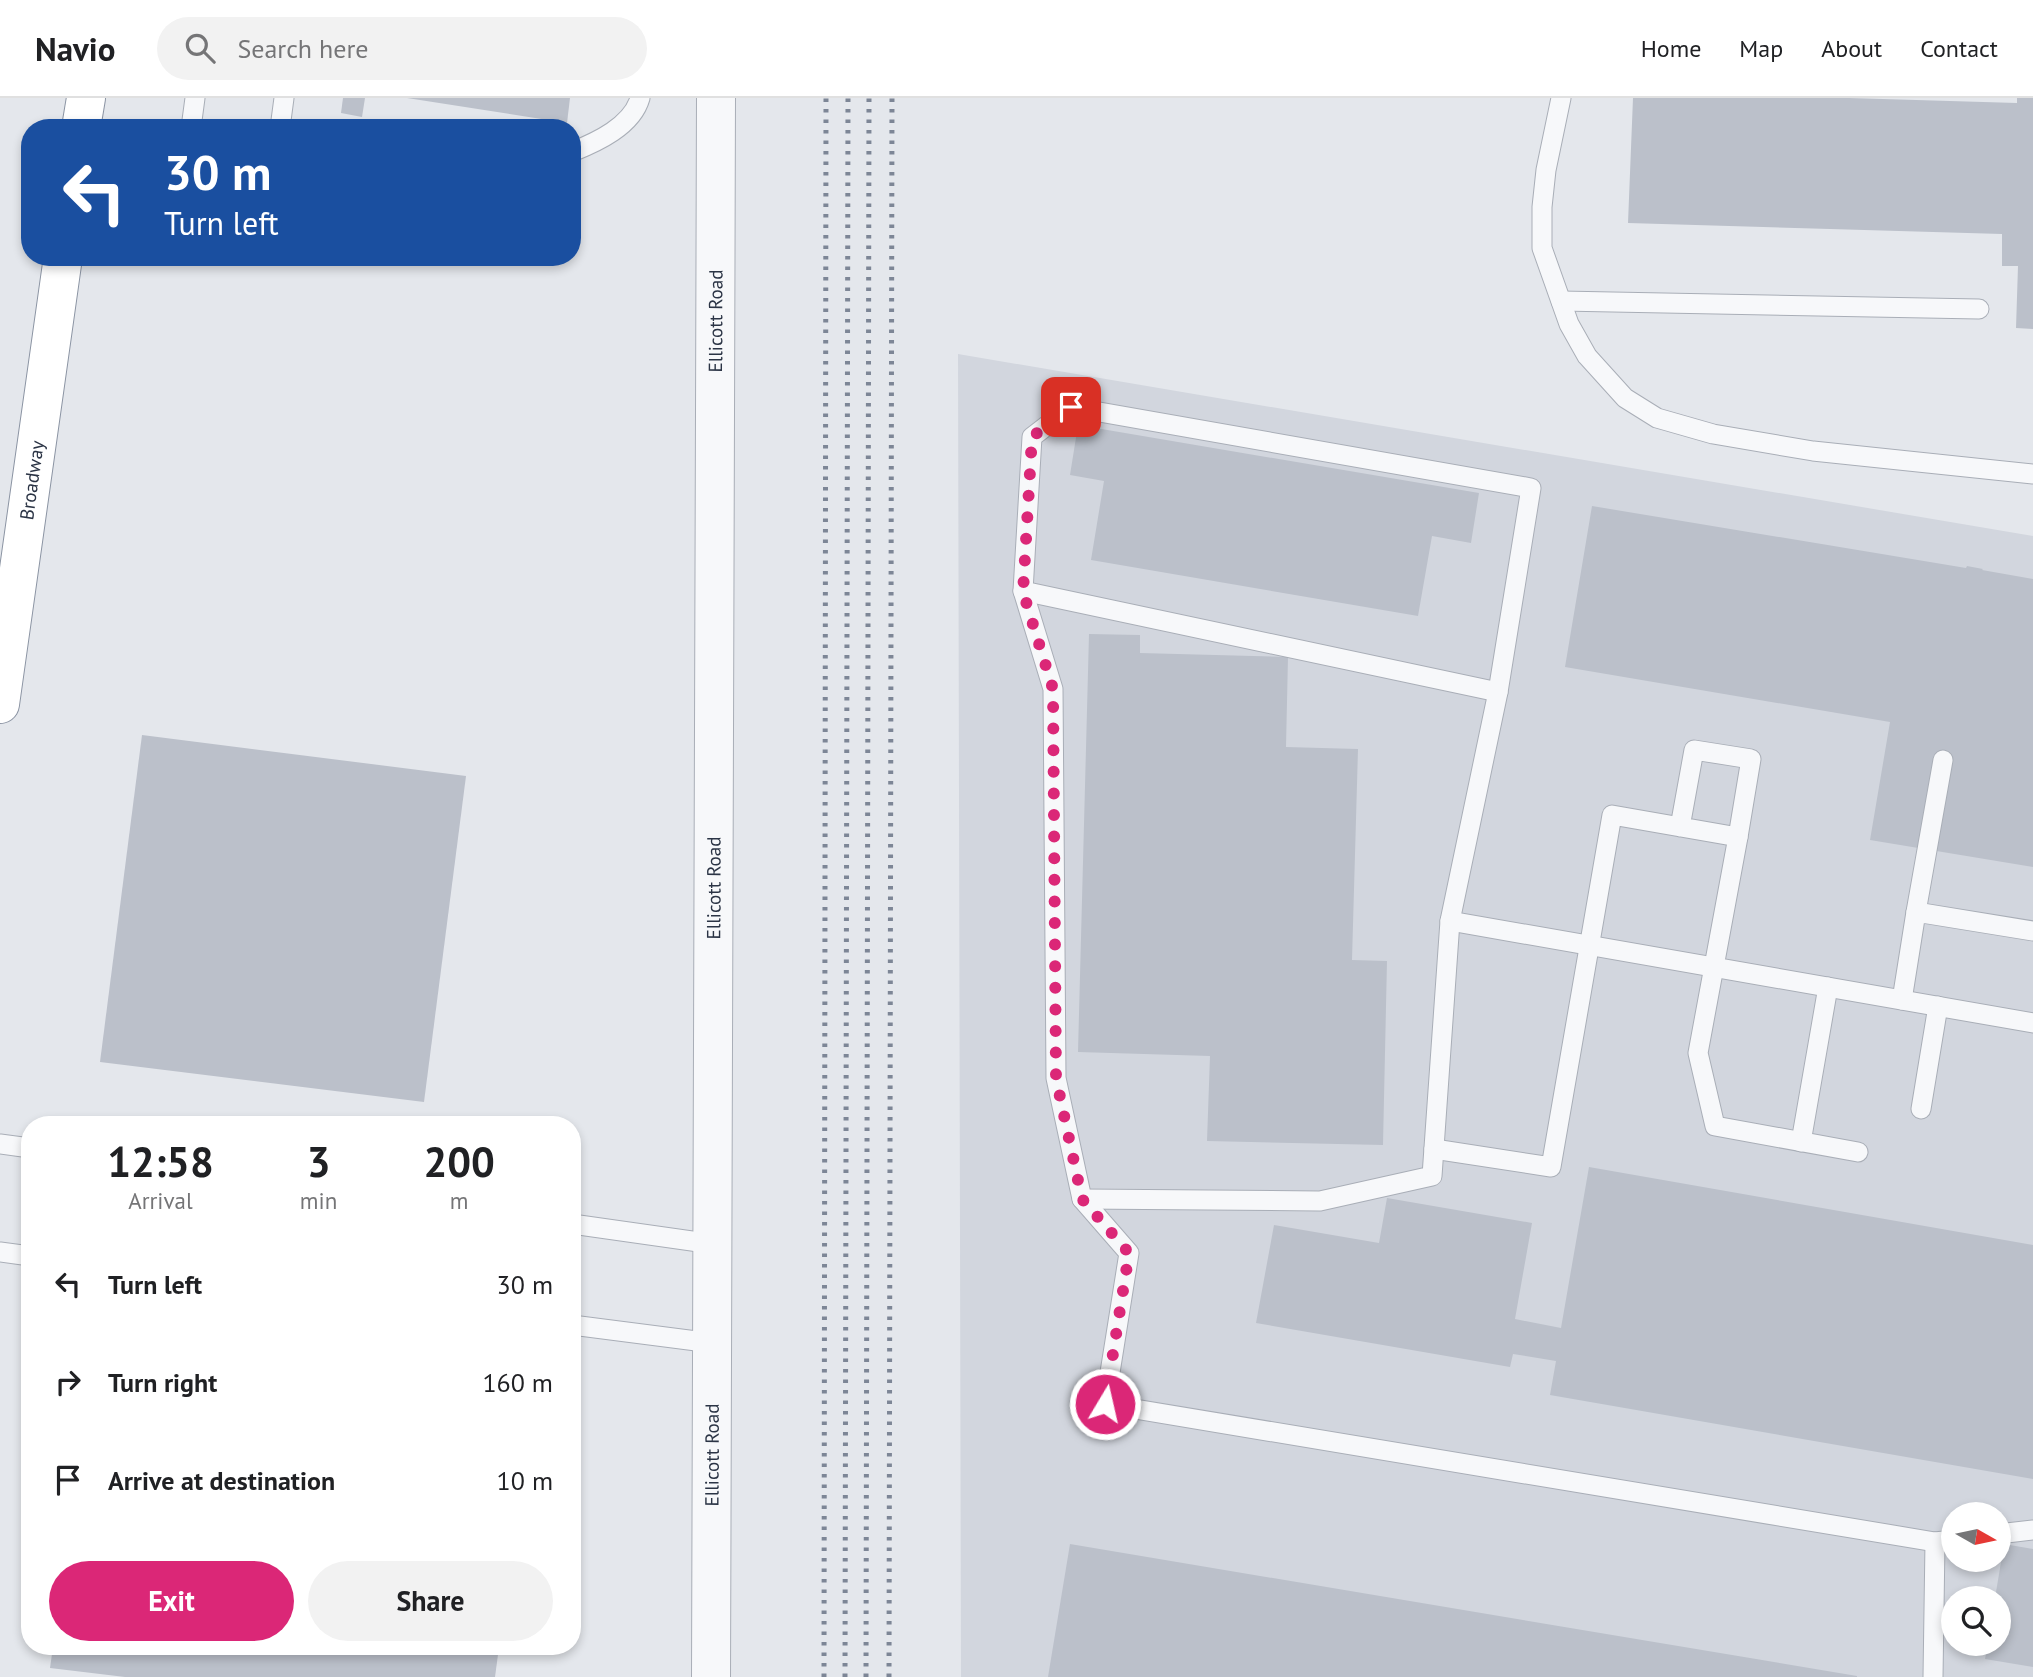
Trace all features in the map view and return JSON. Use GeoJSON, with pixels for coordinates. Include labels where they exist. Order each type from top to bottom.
{"type":"FeatureCollection","features":[{"type":"Feature","properties":{"kind":"highway","name":"Broadway"},"geometry":{"type":"LineString","coordinates":[[0,704],[8,583],[61,266]]}},
{"type":"Feature","properties":{"kind":"street","name":"Ellicott Road"},"geometry":{"type":"LineString","coordinates":[[711,1677],[716,98]]}},
{"type":"Feature","properties":{"kind":"lane"},"geometry":{"type":"LineString","coordinates":[[192,119],[195,98]]}},
{"type":"Feature","properties":{"kind":"lane"},"geometry":{"type":"LineString","coordinates":[[281,119],[284,98]]}},
{"type":"Feature","properties":{"kind":"lane"},"geometry":{"type":"LineString","coordinates":[[581,148],[608,137],[638,107],[640,98]]}},
{"type":"Feature","properties":{"kind":"lane"},"geometry":{"type":"LineString","coordinates":[[1561,98],[1546,170],[1542,248],[1570,324],[1587,356],[1625,398],[1657,418],[1713,434],[1812,451],[2033,474]]}},
{"type":"Feature","properties":{"kind":"lane"},"geometry":{"type":"LineString","coordinates":[[1561,301],[1979,309]]}},
{"type":"Feature","properties":{"kind":"lane"},"geometry":{"type":"LineString","coordinates":[[1082,1199],[1320,1201],[1432,1175],[1450,921],[1498,692],[1531,488],[1071,407],[1032,437],[1023,592],[1053,689],[1056,1078],[1082,1199],[1129,1253],[1105,1404],[1941,1541]]}},
{"type":"Feature","properties":{"kind":"lane"},"geometry":{"type":"LineString","coordinates":[[1023,592],[1498,692]]}},
{"type":"Feature","properties":{"kind":"lane"},"geometry":{"type":"LineString","coordinates":[[1680,827],[1694,750],[1751,760],[1698,1054],[1715,1126],[1858,1152]]}},
{"type":"Feature","properties":{"kind":"lane"},"geometry":{"type":"LineString","coordinates":[[1902,1000],[1943,760]]}},
{"type":"Feature","properties":{"kind":"lane"},"geometry":{"type":"LineString","coordinates":[[1434,1149],[1551,1167],[1612,815],[1738,837]]}},
{"type":"Feature","properties":{"kind":"lane"},"geometry":{"type":"LineString","coordinates":[[1916,912],[2033,931]]}},
{"type":"Feature","properties":{"kind":"lane"},"geometry":{"type":"LineString","coordinates":[[1450,921],[2033,1023]]}},
{"type":"Feature","properties":{"kind":"lane"},"geometry":{"type":"LineString","coordinates":[[1801,1142],[1828,987]]}},
{"type":"Feature","properties":{"kind":"lane"},"geometry":{"type":"LineString","coordinates":[[1921,1109],[1938,1006]]}},
{"type":"Feature","properties":{"kind":"lane"},"geometry":{"type":"LineString","coordinates":[[0,1144],[21,1147]]}},
{"type":"Feature","properties":{"kind":"lane"},"geometry":{"type":"LineString","coordinates":[[581,1225],[713,1244]]}},
{"type":"Feature","properties":{"kind":"lane"},"geometry":{"type":"LineString","coordinates":[[0,1252],[21,1255]]}},
{"type":"Feature","properties":{"kind":"lane"},"geometry":{"type":"LineString","coordinates":[[581,1326],[712,1343]]}},
{"type":"Feature","properties":{"kind":"lane"},"geometry":{"type":"LineString","coordinates":[[2011,1533],[2033,1530]]}},
{"type":"Feature","properties":{"kind":"lane"},"geometry":{"type":"LineString","coordinates":[[1933,1677],[1941,1572]]}},
{"type":"Feature","properties":{"kind":"shaded area"},"geometry":{"type":"Polygon","coordinates":[[[958,354],[2033,536],[2033,1677],[961,1677],[958,354]]]}},
{"type":"Feature","properties":{"kind":"building"},"geometry":{"type":"Polygon","coordinates":[[[343,98],[365,98],[362,117],[341,113],[343,98]]]}},
{"type":"Feature","properties":{"kind":"building"},"geometry":{"type":"Polygon","coordinates":[[[407,98],[570,98],[567,119],[541,119],[407,98]]]}},
{"type":"Feature","properties":{"kind":"building"},"geometry":{"type":"Polygon","coordinates":[[[1633,98],[1849,98],[2017,103],[2017,98],[2033,98],[2033,329],[2016,328],[2018,266],[2002,266],[2002,234],[1628,223],[1633,98]]]}},
{"type":"Feature","properties":{"kind":"building"},"geometry":{"type":"Polygon","coordinates":[[[1078,425],[1479,493],[1471,543],[1432,536],[1418,616],[1091,560],[1104,481],[1070,475],[1078,425]]]}},
{"type":"Feature","properties":{"kind":"building"},"geometry":{"type":"Polygon","coordinates":[[[1592,506],[2033,579],[2033,867],[1870,840],[1890,722],[1565,667],[1592,506]]]}},
{"type":"Feature","properties":{"kind":"building"},"geometry":{"type":"Polygon","coordinates":[[[1089,634],[1140,635],[1140,653],[1288,657],[1286,747],[1358,749],[1352,960],[1387,961],[1383,1145],[1207,1141],[1210,1056],[1078,1052],[1089,634]]]}},
{"type":"Feature","properties":{"kind":"building"},"geometry":{"type":"Polygon","coordinates":[[[142,735],[466,776],[424,1102],[100,1062],[142,735]]]}},
{"type":"Feature","properties":{"kind":"building"},"geometry":{"type":"Polygon","coordinates":[[[1589,1167],[2033,1245],[2033,1479],[1550,1395],[1556,1361],[1513,1354],[1510,1367],[1256,1323],[1274,1225],[1379,1243],[1387,1198],[1532,1223],[1515,1319],[1561,1328],[1589,1167]]]}},
{"type":"Feature","properties":{"kind":"building"},"geometry":{"type":"Polygon","coordinates":[[[1070,1544],[1857,1676],[1857,1677],[1048,1677],[1070,1544]]]}},
{"type":"Feature","properties":{"kind":"building"},"geometry":{"type":"Polygon","coordinates":[[[2011,1545],[2033,1549],[2033,1667],[1985,1659],[1986,1656],[2011,1656],[2011,1586],[1997,1586],[1999,1572],[2011,1572],[2011,1545]]]}},
{"type":"Feature","properties":{"kind":"building"},"geometry":{"type":"Polygon","coordinates":[[[52,1655],[498,1655],[495,1677],[125,1677],[50,1668],[52,1655]]]}},
{"type":"Feature","properties":{"kind":"railway"},"geometry":{"type":"LineString","coordinates":[[824,1677],[826,98]]}},
{"type":"Feature","properties":{"kind":"railway"},"geometry":{"type":"LineString","coordinates":[[845,1677],[848,98]]}},
{"type":"Feature","properties":{"kind":"railway"},"geometry":{"type":"LineString","coordinates":[[866,1677],[869,98]]}},
{"type":"Feature","properties":{"kind":"railway"},"geometry":{"type":"LineString","coordinates":[[889,1677],[892,98]]}},
{"type":"Feature","properties":{"kind":"route"},"geometry":{"type":"LineString","coordinates":[[1071,407],[1032,437],[1023,592],[1053,689],[1056,1078],[1082,1199],[1129,1253],[1105,1404]]}}]}
